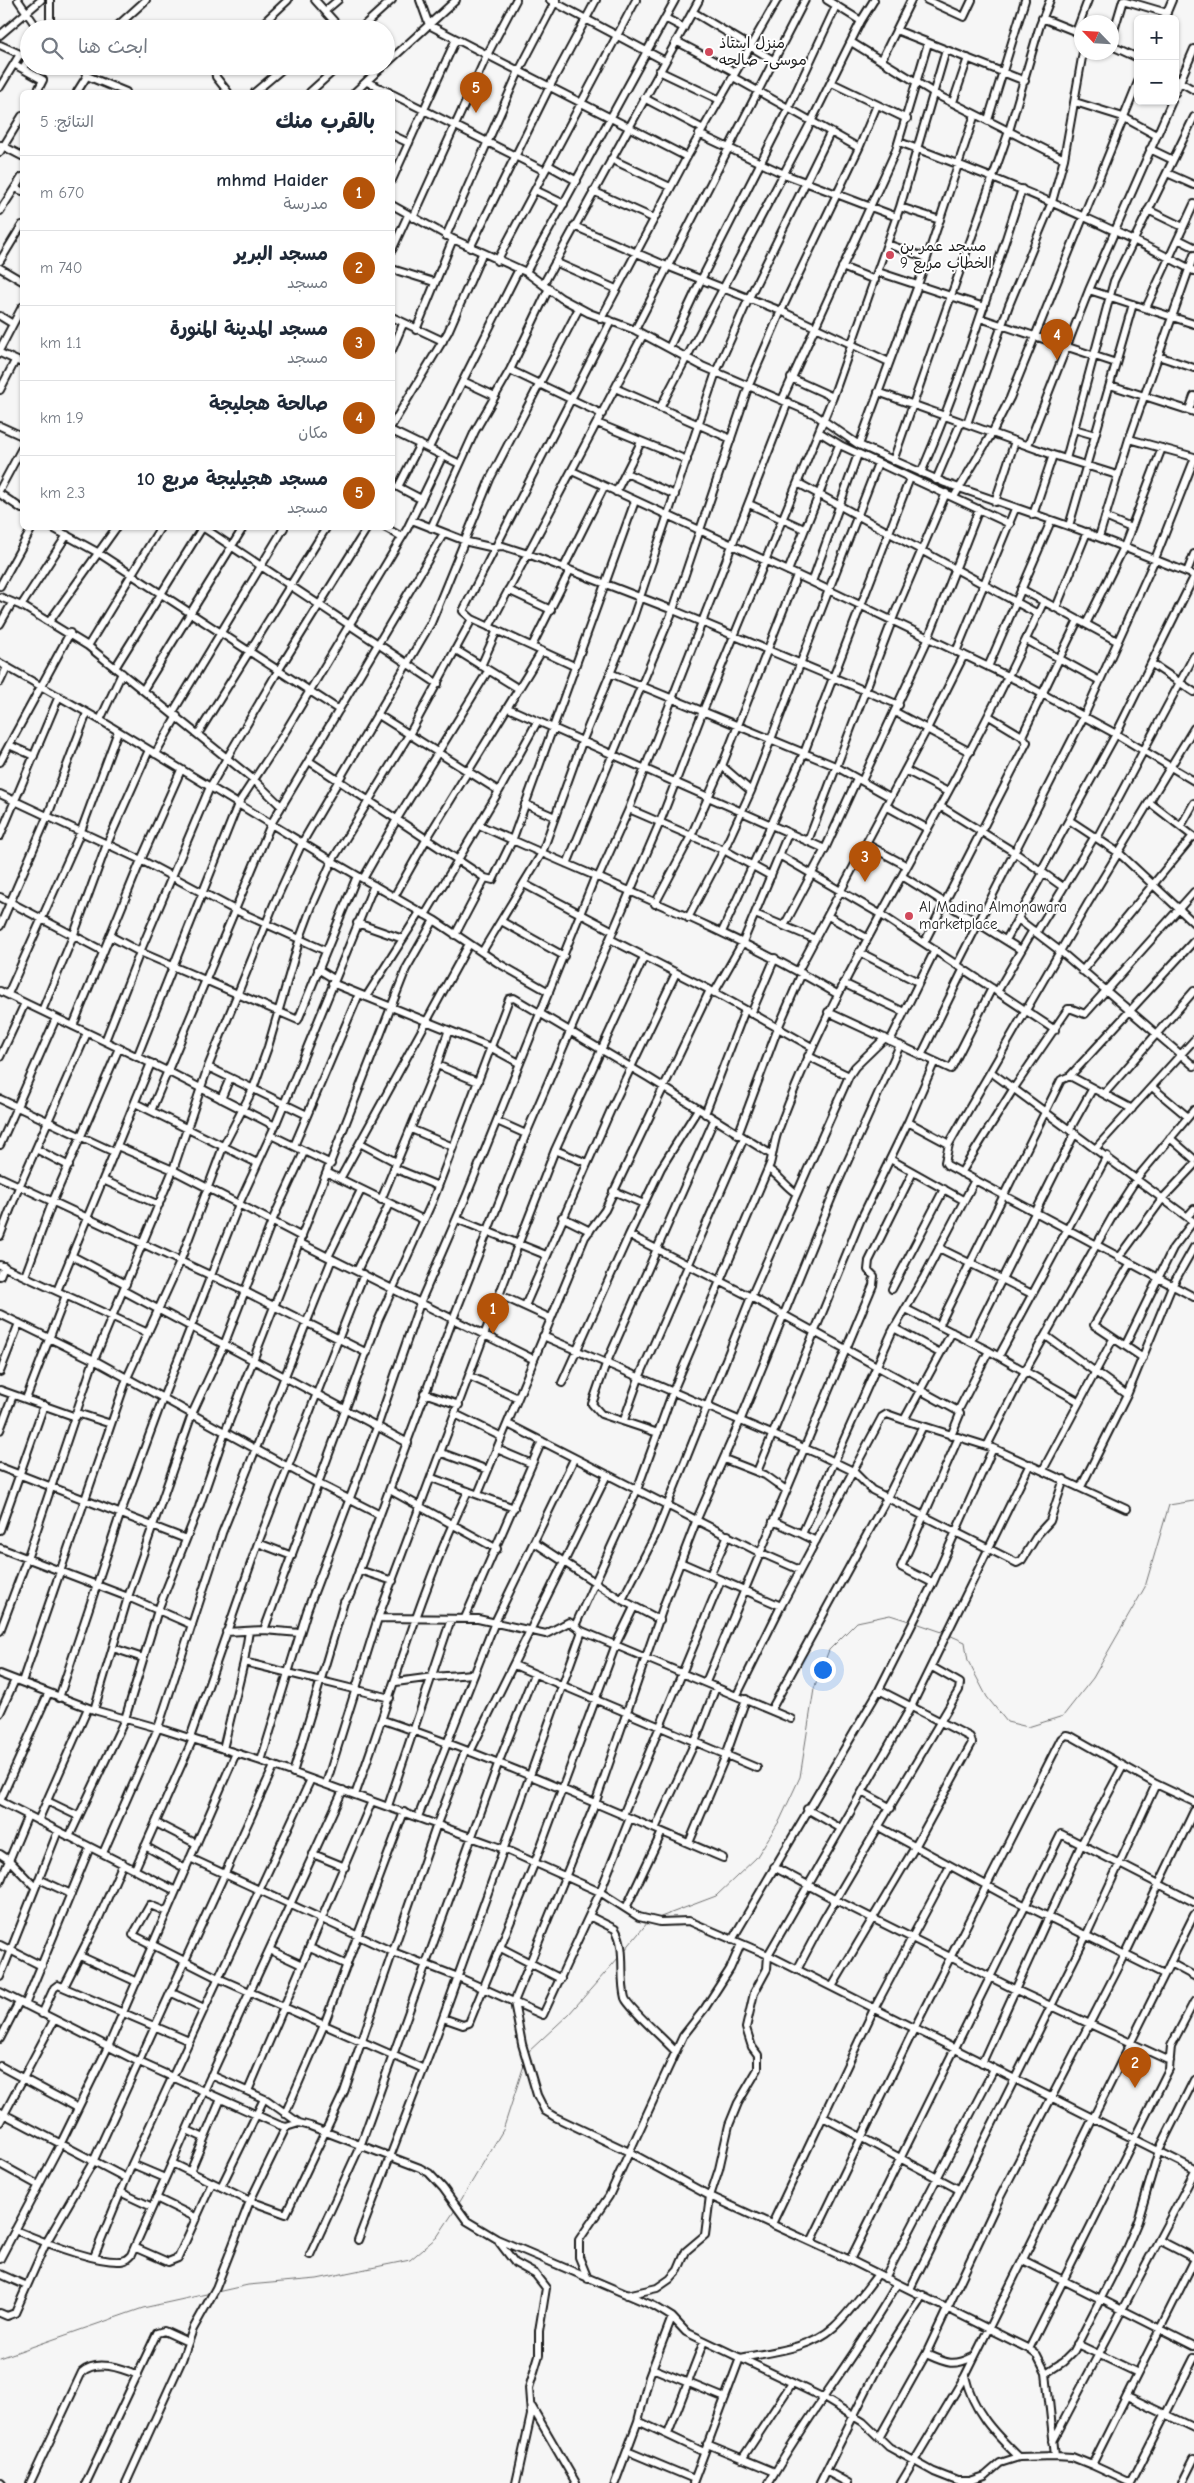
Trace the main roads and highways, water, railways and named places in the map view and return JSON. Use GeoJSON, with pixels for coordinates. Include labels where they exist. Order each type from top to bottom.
{"type":"FeatureCollection","features":[{"type":"Feature","properties":{"kind":"waterway"},"geometry":{"type":"LineString","coordinates":[[949,1635],[965,1642],[968,1661],[987,1697],[1007,1722],[1028,1727],[1063,1716],[1093,1678],[1145,1587],[1169,1505],[1194,1501]]}},
{"type":"Feature","properties":{"kind":"waterway"},"geometry":{"type":"LineString","coordinates":[[658,1918],[716,1896],[756,1858],[780,1820],[800,1777],[814,1689],[829,1650],[857,1622],[890,1615],[909,1621]]}},
{"type":"Feature","properties":{"kind":"waterway"},"geometry":{"type":"LineString","coordinates":[[916,1623],[945,1633]]}},
{"type":"Feature","properties":{"kind":"waterway"},"geometry":{"type":"LineString","coordinates":[[625,1950],[648,1922]]}},
{"type":"Feature","properties":{"kind":"waterway"},"geometry":{"type":"LineString","coordinates":[[527,2053],[569,2014],[619,1957]]}},
{"type":"Feature","properties":{"kind":"waterway"},"geometry":{"type":"LineString","coordinates":[[458,2205],[503,2130],[525,2062]]}},
{"type":"Feature","properties":{"kind":"waterway"},"geometry":{"type":"LineString","coordinates":[[217,2292],[248,2285],[317,2279],[410,2260],[437,2237],[455,2210]]}},
{"type":"Feature","properties":{"kind":"waterway"},"geometry":{"type":"LineString","coordinates":[[0,2358],[143,2308],[211,2293]]}},
{"type":"Feature","properties":{"kind":"place","name":"منزل استاذ موسى- صالحه"},"geometry":{"type":"Point","coordinates":[709,52]}},
{"type":"Feature","properties":{"kind":"place","name":"مسجد هجيليجة مربع 10"},"geometry":{"type":"Point","coordinates":[476,113]}},
{"type":"Feature","properties":{"kind":"place","name":"مسجد عمر بن الخطاب مربع 9"},"geometry":{"type":"Point","coordinates":[890,255]}},
{"type":"Feature","properties":{"kind":"place","name":"صالحة هجليجة"},"geometry":{"type":"Point","coordinates":[1057,360]}},
{"type":"Feature","properties":{"kind":"place","name":"مسجد المدينة المنورة"},"geometry":{"type":"Point","coordinates":[865,882]}},
{"type":"Feature","properties":{"kind":"place","name":"Al Madina Almonawara marketplace"},"geometry":{"type":"Point","coordinates":[909,916]}},
{"type":"Feature","properties":{"kind":"place","name":"mhmd Haider"},"geometry":{"type":"Point","coordinates":[493,1334]}},
{"type":"Feature","properties":{"kind":"place","name":"مسجد البرير"},"geometry":{"type":"Point","coordinates":[1135,2088]}}]}
